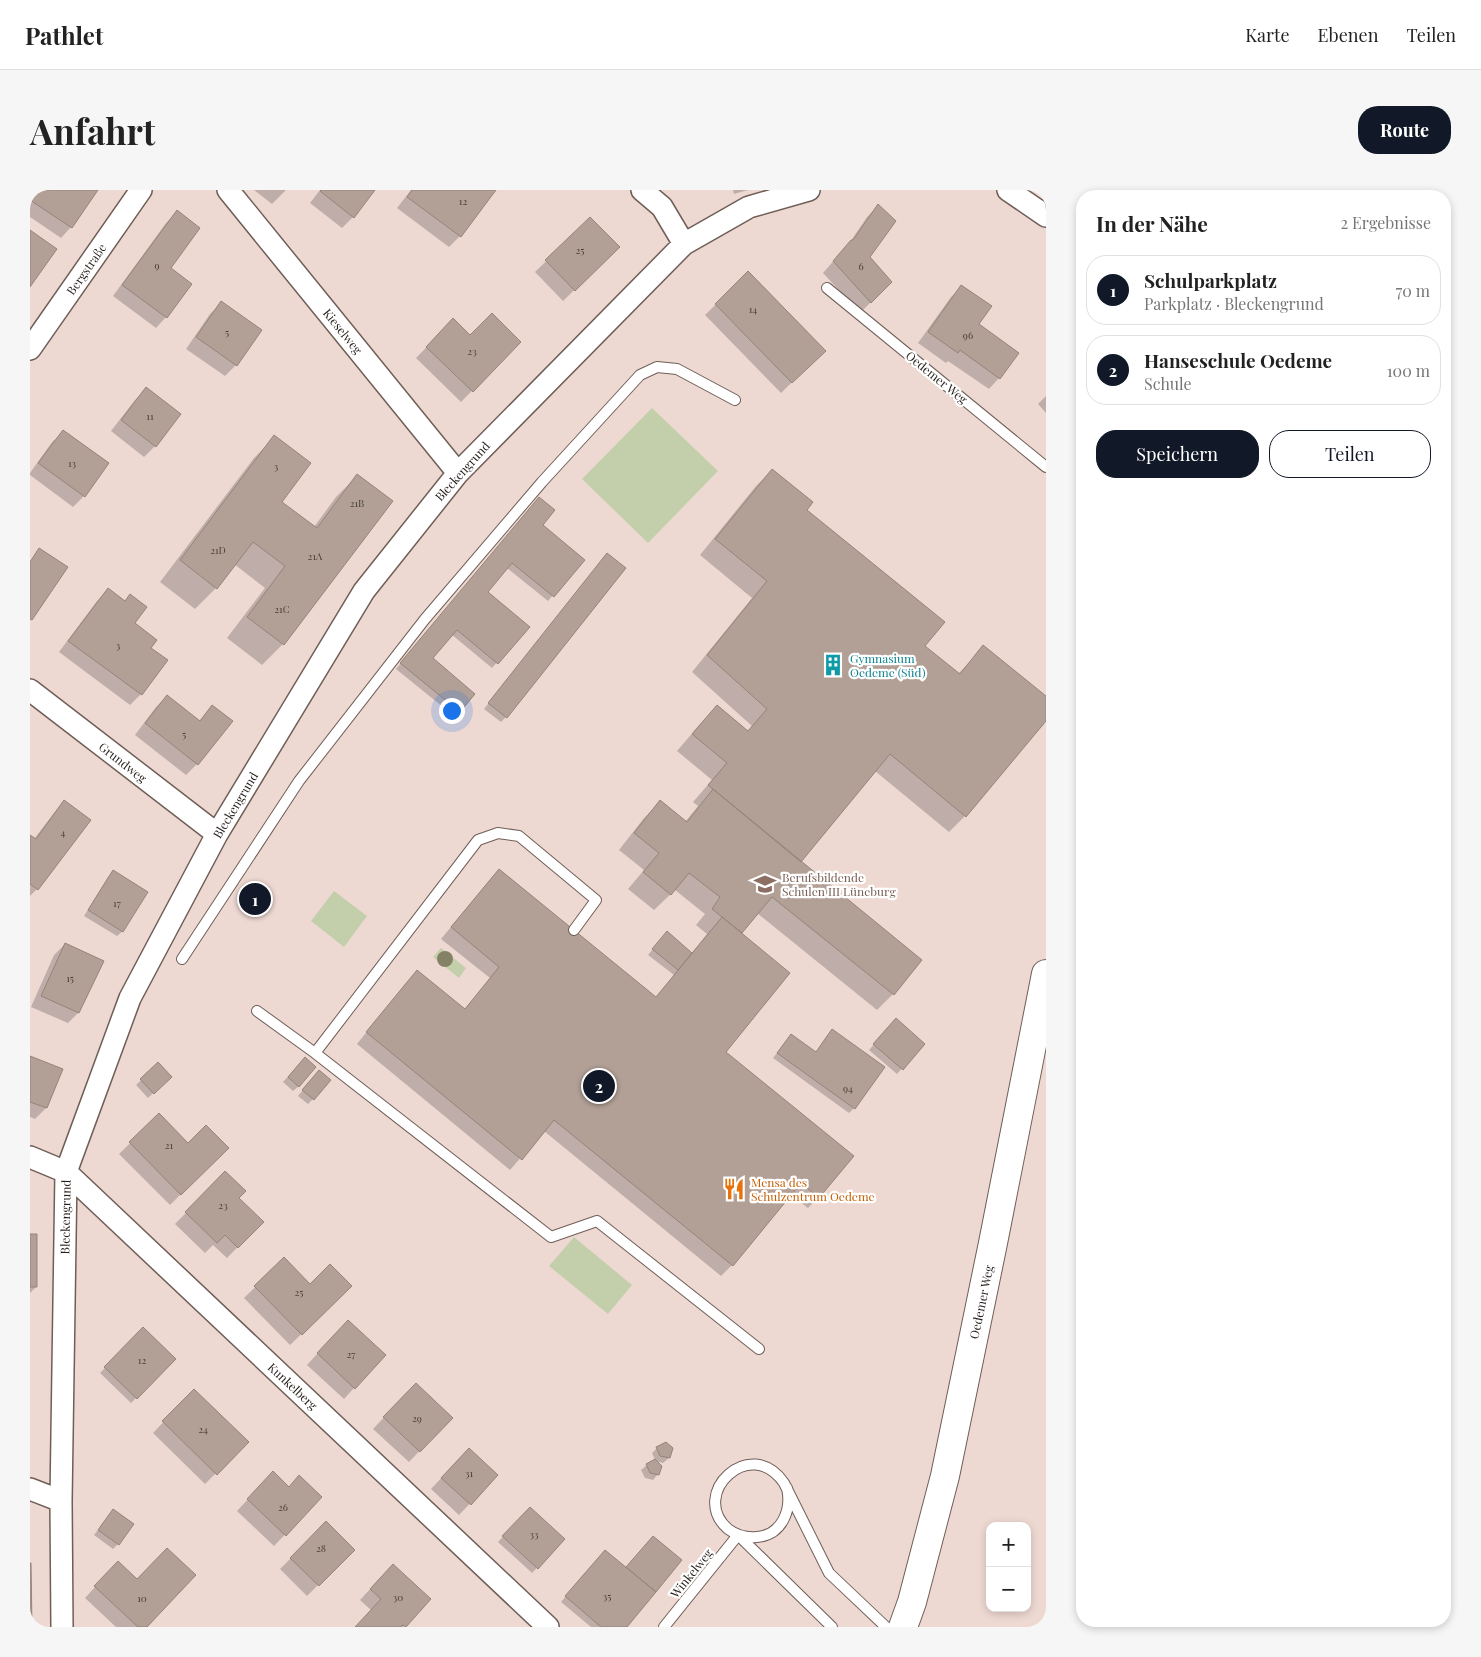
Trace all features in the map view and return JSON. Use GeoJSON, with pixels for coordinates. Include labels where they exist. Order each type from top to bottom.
{"type":"FeatureCollection","features":[{"type":"Feature","properties":{"kind":"street","name":"Bergstraße"},"geometry":{"type":"LineString","coordinates":[[30,348],[141,190]]}},
{"type":"Feature","properties":{"kind":"street","name":"Kieselweg"},"geometry":{"type":"LineString","coordinates":[[228,190],[458,473]]}},
{"type":"Feature","properties":{"kind":"street"},"geometry":{"type":"LineString","coordinates":[[642,190],[662,207],[684,244]]}},
{"type":"Feature","properties":{"kind":"street","name":"Bleckengrund"},"geometry":{"type":"LineString","coordinates":[[62,1627],[61,1501],[66,1172],[130,998],[217,834],[364,591],[458,473],[684,244],[749,207],[809,190]]}},
{"type":"Feature","properties":{"kind":"street"},"geometry":{"type":"LineString","coordinates":[[1008,190],[1046,216]]}},
{"type":"Feature","properties":{"kind":"street","name":"Grundweg"},"geometry":{"type":"LineString","coordinates":[[30,690],[217,834]]}},
{"type":"Feature","properties":{"kind":"street","name":"Oedemer Weg"},"geometry":{"type":"LineString","coordinates":[[903,1627],[912,1602],[945,1476],[1046,974]]}},
{"type":"Feature","properties":{"kind":"street","name":"Kunkelberg"},"geometry":{"type":"LineString","coordinates":[[30,1156],[66,1172],[548,1627]]}},
{"type":"Feature","properties":{"kind":"street"},"geometry":{"type":"LineString","coordinates":[[30,1490],[61,1501]]}},
{"type":"Feature","properties":{"kind":"lane","name":"Oedemer Weg"},"geometry":{"type":"LineString","coordinates":[[827,288],[1046,467]]}},
{"type":"Feature","properties":{"kind":"lane"},"geometry":{"type":"LineString","coordinates":[[182,959],[300,781],[424,619],[542,482],[640,375],[657,368],[677,369],[735,400]]}},
{"type":"Feature","properties":{"kind":"lane"},"geometry":{"type":"LineString","coordinates":[[315,1053],[478,840],[498,833],[519,836],[596,900],[574,930]]}},
{"type":"Feature","properties":{"kind":"lane"},"geometry":{"type":"LineString","coordinates":[[257,1011],[315,1053],[551,1237],[598,1221],[759,1349]]}},
{"type":"Feature","properties":{"kind":"lane"},"geometry":{"type":"LineString","coordinates":[[832,1627],[738,1534],[724,1525],[716,1505],[717,1490],[728,1473],[746,1465],[761,1465],[776,1472],[787,1488],[829,1573],[886,1627]]}},
{"type":"Feature","properties":{"kind":"lane"},"geometry":{"type":"LineString","coordinates":[[738,1534],[757,1537],[764,1536],[777,1528],[782,1523],[788,1510],[789,1496],[787,1488]]}},
{"type":"Feature","properties":{"kind":"lane","name":"Winkelweg"},"geometry":{"type":"LineString","coordinates":[[664,1627],[738,1534]]}},
{"type":"Feature","properties":{"kind":"green space"},"geometry":{"type":"Polygon","coordinates":[[[652,408],[718,471],[648,543],[582,479],[652,408]]]}},
{"type":"Feature","properties":{"kind":"green space"},"geometry":{"type":"Polygon","coordinates":[[[334,891],[367,916],[344,947],[311,921],[334,891]]]}},
{"type":"Feature","properties":{"kind":"green space"},"geometry":{"type":"Polygon","coordinates":[[[441,948],[466,968],[459,978],[433,957],[441,948]]]}},
{"type":"Feature","properties":{"kind":"green space"},"geometry":{"type":"Polygon","coordinates":[[[574,1237],[632,1285],[608,1314],[549,1266],[574,1237]]]}},
{"type":"Feature","properties":{"kind":"building"},"geometry":{"type":"Polygon","coordinates":[[[36,190],[98,190],[72,228],[30,200],[36,190]]]}},
{"type":"Feature","properties":{"kind":"building"},"geometry":{"type":"Polygon","coordinates":[[[321,190],[375,190],[354,218],[321,190]]]}},
{"type":"Feature","properties":{"kind":"building"},"geometry":{"type":"Polygon","coordinates":[[[412,190],[496,190],[461,237],[407,197],[412,190]]]}},
{"type":"Feature","properties":{"kind":"building"},"geometry":{"type":"Polygon","coordinates":[[[878,204],[896,221],[870,257],[892,282],[871,303],[833,261],[853,240],[878,204]]]}},
{"type":"Feature","properties":{"kind":"building"},"geometry":{"type":"Polygon","coordinates":[[[177,210],[200,228],[171,268],[192,284],[167,318],[122,285],[177,210]]]}},
{"type":"Feature","properties":{"kind":"building"},"geometry":{"type":"Polygon","coordinates":[[[590,217],[620,247],[575,291],[545,260],[590,217]]]}},
{"type":"Feature","properties":{"kind":"building"},"geometry":{"type":"Polygon","coordinates":[[[30,230],[57,249],[30,287],[30,230]]]}},
{"type":"Feature","properties":{"kind":"building"},"geometry":{"type":"Polygon","coordinates":[[[748,271],[826,351],[792,383],[715,304],[748,271]]]}},
{"type":"Feature","properties":{"kind":"building"},"geometry":{"type":"Polygon","coordinates":[[[961,285],[992,306],[979,324],[1019,353],[1000,379],[960,350],[958,353],[928,332],[961,285]]]}},
{"type":"Feature","properties":{"kind":"building"},"geometry":{"type":"Polygon","coordinates":[[[221,301],[262,330],[237,366],[196,337],[221,301]]]}},
{"type":"Feature","properties":{"kind":"building"},"geometry":{"type":"Polygon","coordinates":[[[492,313],[521,342],[473,392],[426,347],[453,318],[470,335],[492,313]]]}},
{"type":"Feature","properties":{"kind":"building"},"geometry":{"type":"Polygon","coordinates":[[[146,387],[181,414],[156,447],[121,420],[146,387]]]}},
{"type":"Feature","properties":{"kind":"building"},"geometry":{"type":"Polygon","coordinates":[[[63,430],[109,463],[85,497],[38,463],[63,430]]]}},
{"type":"Feature","properties":{"kind":"building"},"geometry":{"type":"Polygon","coordinates":[[[274,435],[311,463],[282,502],[317,528],[357,474],[393,501],[284,645],[247,617],[285,566],[253,542],[217,589],[180,560],[274,435]]]}},
{"type":"Feature","properties":{"kind":"building","name":"Gymnasium Oedeme (Süd)"},"geometry":{"type":"Polygon","coordinates":[[[772,469],[813,502],[807,510],[945,622],[925,646],[960,674],[983,645],[1046,696],[1046,721],[966,817],[890,754],[801,862],[708,785],[727,763],[692,734],[717,705],[748,731],[767,709],[707,655],[767,581],[715,539],[772,469]]]}},
{"type":"Feature","properties":{"kind":"building"},"geometry":{"type":"Polygon","coordinates":[[[539,497],[555,510],[543,525],[585,560],[554,597],[512,563],[488,592],[530,627],[498,664],[457,630],[433,658],[475,694],[460,712],[400,663],[539,497]]]}},
{"type":"Feature","properties":{"kind":"building"},"geometry":{"type":"Polygon","coordinates":[[[39,548],[68,567],[32,620],[30,619],[30,562],[39,548]]]}},
{"type":"Feature","properties":{"kind":"building"},"geometry":{"type":"Polygon","coordinates":[[[607,553],[626,568],[507,718],[488,703],[607,553]]]}},
{"type":"Feature","properties":{"kind":"building"},"geometry":{"type":"Polygon","coordinates":[[[108,588],[125,601],[130,594],[147,607],[135,623],[157,640],[151,648],[168,660],[142,695],[68,641],[108,588]]]}},
{"type":"Feature","properties":{"kind":"building"},"geometry":{"type":"Polygon","coordinates":[[[167,695],[200,721],[212,705],[233,721],[198,765],[145,723],[167,695]]]}},
{"type":"Feature","properties":{"kind":"building","name":"Berufsbildende Schulen III Lüneburg"},"geometry":{"type":"Polygon","coordinates":[[[713,789],[922,960],[894,995],[772,897],[742,933],[712,909],[720,897],[689,873],[671,895],[643,872],[659,853],[634,833],[660,800],[687,822],[713,789]]]}},
{"type":"Feature","properties":{"kind":"building"},"geometry":{"type":"Polygon","coordinates":[[[64,800],[91,820],[38,890],[30,884],[30,835],[36,839],[64,800]]]}},
{"type":"Feature","properties":{"kind":"building"},"geometry":{"type":"Polygon","coordinates":[[[499,869],[656,997],[722,917],[790,973],[726,1052],[854,1156],[819,1198],[801,1183],[733,1266],[554,1120],[522,1160],[366,1032],[417,970],[465,1009],[499,967],[451,927],[499,869]]]}},
{"type":"Feature","properties":{"kind":"building"},"geometry":{"type":"Polygon","coordinates":[[[113,870],[148,892],[123,932],[88,910],[113,870]]]}},
{"type":"Feature","properties":{"kind":"building"},"geometry":{"type":"Polygon","coordinates":[[[667,931],[692,953],[678,970],[652,949],[667,931]]]}},
{"type":"Feature","properties":{"kind":"building"},"geometry":{"type":"Polygon","coordinates":[[[65,943],[104,961],[79,1013],[41,996],[65,943]]]}},
{"type":"Feature","properties":{"kind":"building"},"geometry":{"type":"Polygon","coordinates":[[[896,1018],[925,1044],[903,1070],[873,1044],[896,1018]]]}},
{"type":"Feature","properties":{"kind":"building"},"geometry":{"type":"Polygon","coordinates":[[[832,1029],[885,1067],[855,1109],[777,1053],[791,1034],[816,1052],[832,1029]]]}},
{"type":"Feature","properties":{"kind":"building"},"geometry":{"type":"Polygon","coordinates":[[[30,1056],[63,1069],[47,1108],[30,1102],[30,1056]]]}},
{"type":"Feature","properties":{"kind":"building"},"geometry":{"type":"Polygon","coordinates":[[[305,1057],[316,1067],[299,1087],[288,1077],[305,1057]]]}},
{"type":"Feature","properties":{"kind":"building"},"geometry":{"type":"Polygon","coordinates":[[[158,1062],[172,1077],[154,1094],[140,1079],[158,1062]]]}},
{"type":"Feature","properties":{"kind":"building"},"geometry":{"type":"Polygon","coordinates":[[[319,1070],[331,1080],[314,1100],[302,1090],[319,1070]]]}},
{"type":"Feature","properties":{"kind":"building"},"geometry":{"type":"Polygon","coordinates":[[[159,1113],[188,1143],[206,1125],[229,1148],[181,1195],[129,1142],[159,1113]]]}},
{"type":"Feature","properties":{"kind":"building"},"geometry":{"type":"Polygon","coordinates":[[[225,1171],[246,1191],[239,1198],[264,1222],[238,1248],[225,1235],[217,1243],[185,1212],[225,1171]]]}},
{"type":"Feature","properties":{"kind":"building"},"geometry":{"type":"Polygon","coordinates":[[[30,1234],[37,1234],[37,1287],[30,1287],[30,1234]]]}},
{"type":"Feature","properties":{"kind":"building"},"geometry":{"type":"Polygon","coordinates":[[[284,1257],[310,1284],[330,1264],[352,1286],[302,1335],[254,1286],[284,1257]]]}},
{"type":"Feature","properties":{"kind":"building"},"geometry":{"type":"Polygon","coordinates":[[[348,1320],[386,1355],[355,1389],[317,1353],[348,1320]]]}},
{"type":"Feature","properties":{"kind":"building"},"geometry":{"type":"Polygon","coordinates":[[[143,1327],[176,1359],[137,1399],[104,1367],[143,1327]]]}},
{"type":"Feature","properties":{"kind":"building"},"geometry":{"type":"Polygon","coordinates":[[[416,1383],[453,1418],[420,1452],[383,1417],[416,1383]]]}},
{"type":"Feature","properties":{"kind":"building"},"geometry":{"type":"Polygon","coordinates":[[[194,1389],[249,1442],[217,1475],[162,1421],[194,1389]]]}},
{"type":"Feature","properties":{"kind":"building"},"geometry":{"type":"Polygon","coordinates":[[[666,1442],[673,1448],[670,1458],[660,1456],[656,1447],[666,1442]]]}},
{"type":"Feature","properties":{"kind":"building"},"geometry":{"type":"Polygon","coordinates":[[[469,1448],[498,1475],[471,1505],[441,1478],[469,1448]]]}},
{"type":"Feature","properties":{"kind":"building"},"geometry":{"type":"Polygon","coordinates":[[[655,1459],[662,1466],[659,1475],[650,1473],[646,1464],[655,1459]]]}},
{"type":"Feature","properties":{"kind":"building"},"geometry":{"type":"Polygon","coordinates":[[[273,1471],[289,1487],[299,1475],[322,1497],[286,1536],[247,1499],[273,1471]]]}},
{"type":"Feature","properties":{"kind":"building"},"geometry":{"type":"Polygon","coordinates":[[[530,1507],[565,1539],[538,1569],[502,1536],[530,1507]]]}},
{"type":"Feature","properties":{"kind":"building"},"geometry":{"type":"Polygon","coordinates":[[[113,1509],[134,1524],[119,1545],[98,1530],[113,1509]]]}},
{"type":"Feature","properties":{"kind":"building"},"geometry":{"type":"Polygon","coordinates":[[[326,1521],[355,1550],[319,1586],[290,1558],[326,1521]]]}},
{"type":"Feature","properties":{"kind":"building"},"geometry":{"type":"Polygon","coordinates":[[[653,1536],[682,1560],[656,1592],[626,1567],[653,1536]]]}},
{"type":"Feature","properties":{"kind":"building"},"geometry":{"type":"Polygon","coordinates":[[[167,1548],[196,1575],[147,1627],[138,1627],[94,1586],[118,1561],[137,1579],[167,1548]]]}},
{"type":"Feature","properties":{"kind":"building"},"geometry":{"type":"Polygon","coordinates":[[[605,1550],[656,1592],[627,1627],[601,1627],[565,1596],[605,1550]]]}},
{"type":"Feature","properties":{"kind":"building"},"geometry":{"type":"Polygon","coordinates":[[[31,1563],[32,1627],[30,1627],[31,1563]]]}},
{"type":"Feature","properties":{"kind":"building"},"geometry":{"type":"Polygon","coordinates":[[[393,1564],[431,1599],[406,1627],[403,1625],[400,1627],[355,1627],[381,1599],[370,1589],[393,1564]]]}},
{"type":"Feature","properties":{"kind":"place","name":"Gymnasium Oedeme (Süd)"},"geometry":{"type":"Point","coordinates":[833,665]}},
{"type":"Feature","properties":{"kind":"place","name":"Berufsbildende Schulen III Lüneburg"},"geometry":{"type":"Point","coordinates":[765,884]}},
{"type":"Feature","properties":{"kind":"place","name":"Schulparkplatz"},"geometry":{"type":"Point","coordinates":[255,899]}},
{"type":"Feature","properties":{"kind":"place","name":"Hanseschule Oedeme"},"geometry":{"type":"Point","coordinates":[599,1086]}},
{"type":"Feature","properties":{"kind":"place","name":"Mensa des Schulzentrum Oedeme"},"geometry":{"type":"Point","coordinates":[734,1189]}}]}
